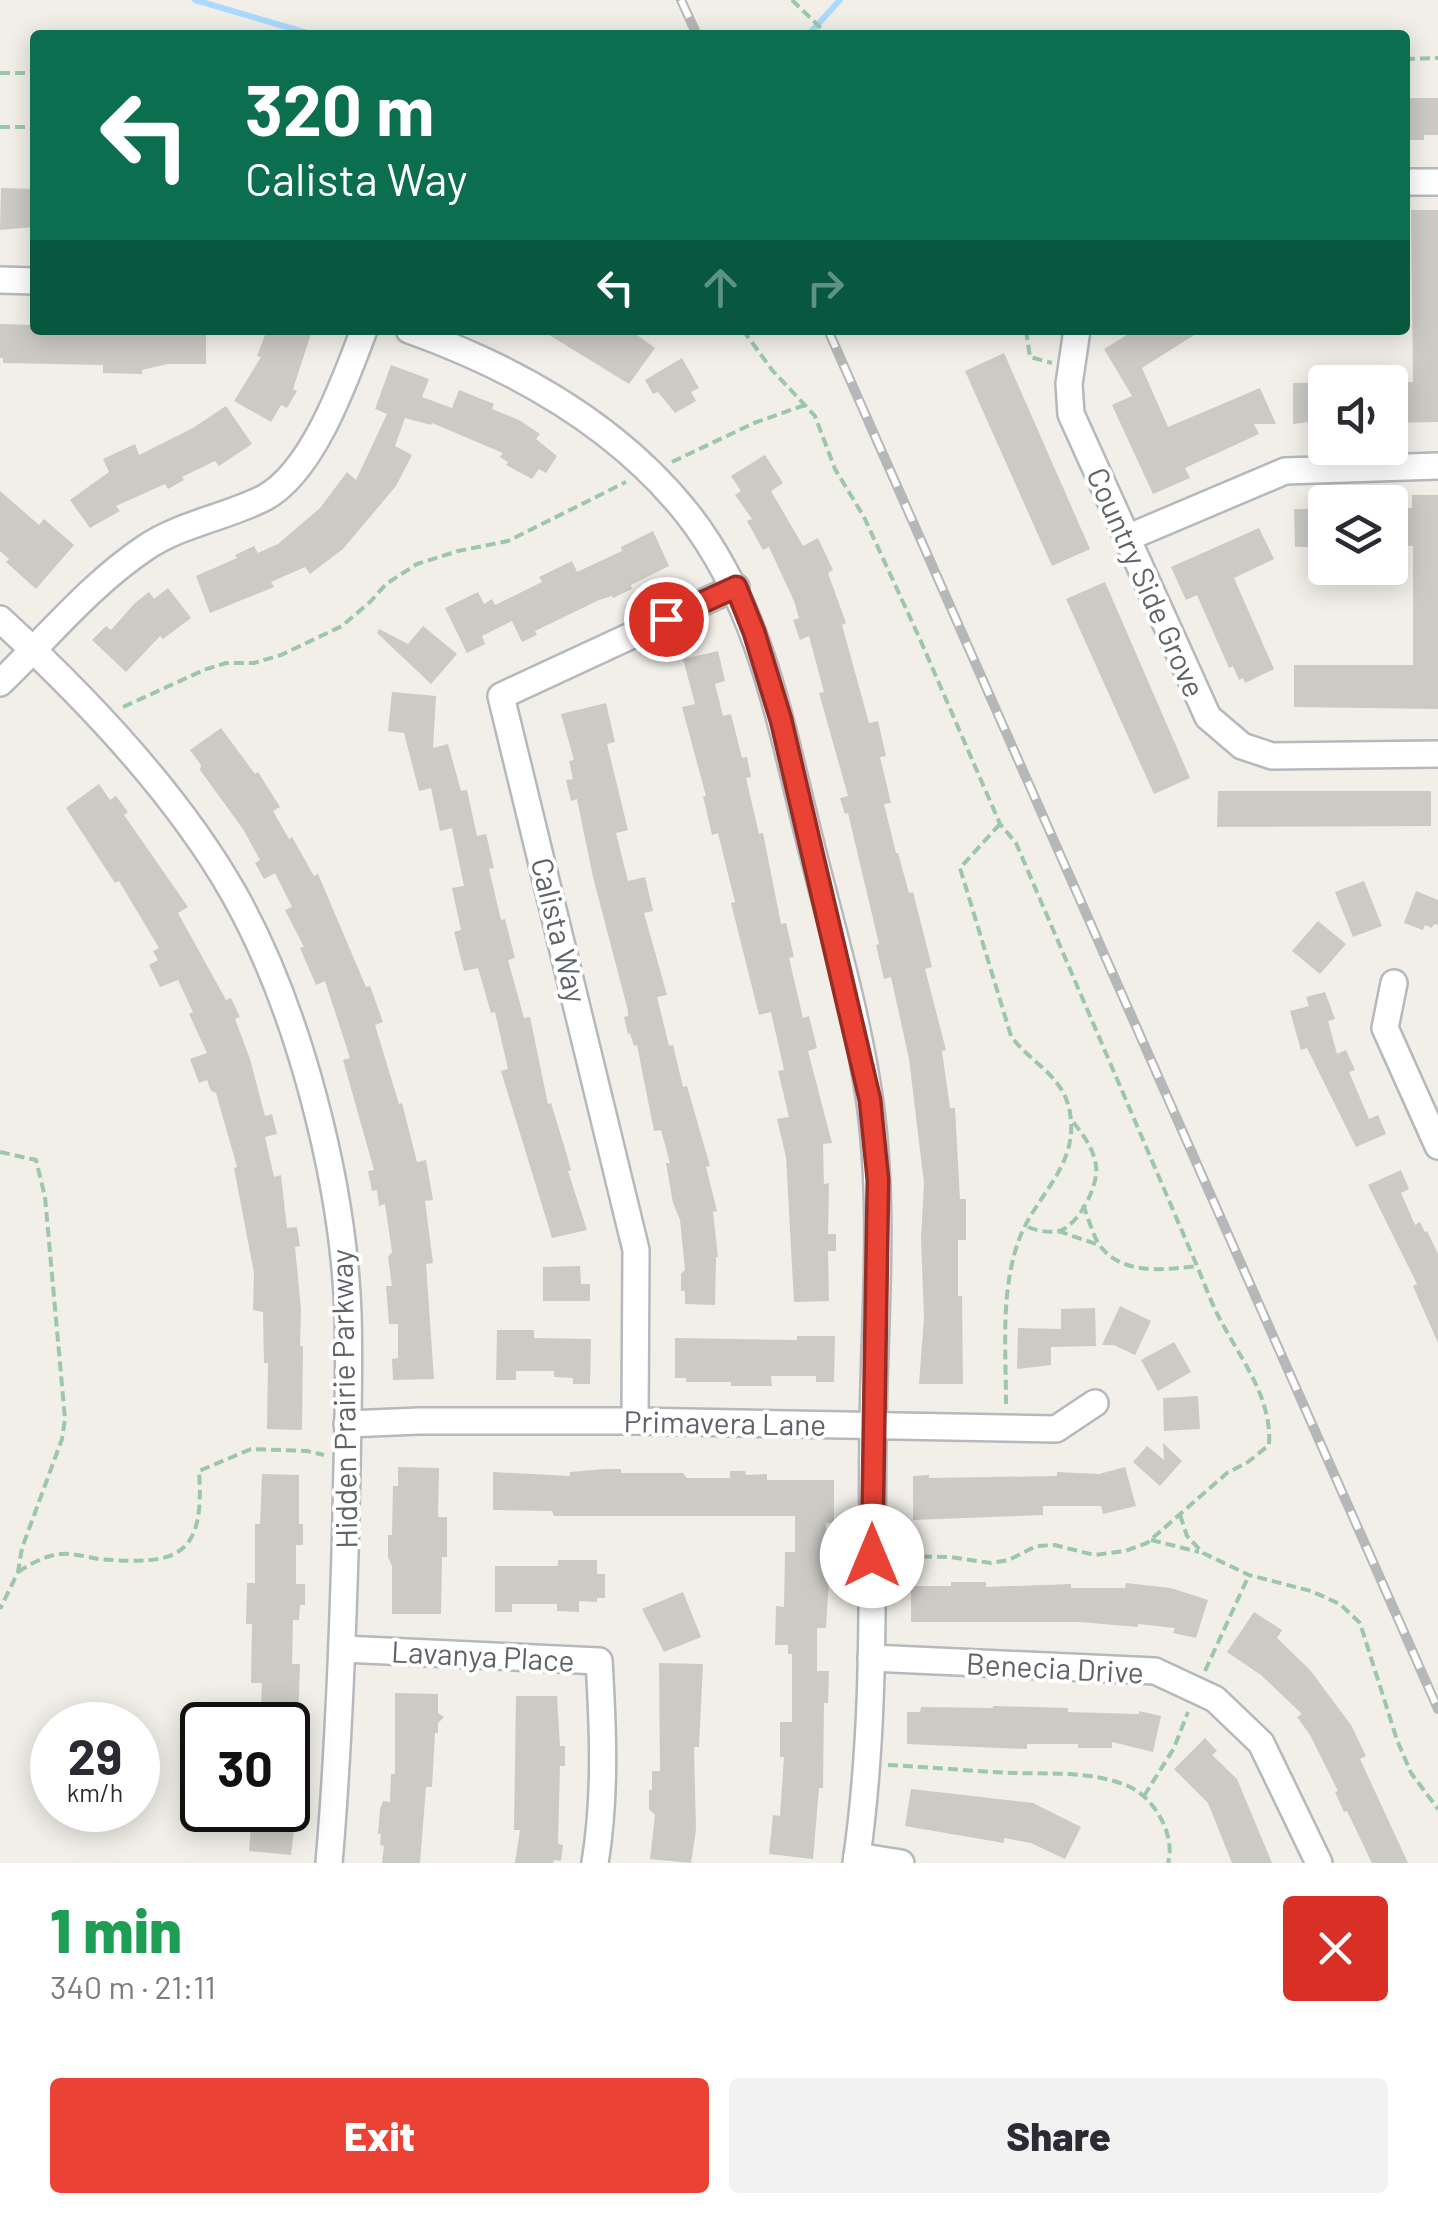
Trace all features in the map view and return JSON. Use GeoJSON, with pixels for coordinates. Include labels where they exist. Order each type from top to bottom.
{"type":"FeatureCollection","features":[{"type":"Feature","properties":{"kind":"street"},"geometry":{"type":"LineString","coordinates":[[1410,182],[1438,182]]}},
{"type":"Feature","properties":{"kind":"street"},"geometry":{"type":"LineString","coordinates":[[0,280],[30,281]]}},
{"type":"Feature","properties":{"kind":"street"},"geometry":{"type":"LineString","coordinates":[[0,683],[104,578],[150,545],[268,496],[298,468],[342,388],[362,335]]}},
{"type":"Feature","properties":{"kind":"street"},"geometry":{"type":"LineString","coordinates":[[423,335],[478,355],[552,397],[632,451],[688,514],[736,587],[754,632],[781,720],[870,1100],[878,1180],[878,1309],[868,1763],[856,1860],[900,1863]]}},
{"type":"Feature","properties":{"kind":"street","name":"Country Side Grove"},"geometry":{"type":"LineString","coordinates":[[1076,335],[1070,368],[1071,414],[1208,717],[1242,746],[1272,756],[1438,754]]}},
{"type":"Feature","properties":{"kind":"street"},"geometry":{"type":"LineString","coordinates":[[1127,538],[1285,471],[1438,466]]}},
{"type":"Feature","properties":{"kind":"street","name":"Calista Way"},"geometry":{"type":"LineString","coordinates":[[635,1420],[636,1250],[501,696],[736,587]]}},
{"type":"Feature","properties":{"kind":"street","name":"Hidden Prairie Parkway"},"geometry":{"type":"LineString","coordinates":[[0,620],[34,650],[176,803],[234,895],[267,964],[296,1040],[339,1214],[348,1312],[344,1648],[329,1863]]}},
{"type":"Feature","properties":{"kind":"street"},"geometry":{"type":"LineString","coordinates":[[1394,983],[1385,1028],[1433,1119],[1438,1146]]}},
{"type":"Feature","properties":{"kind":"street","name":"Primavera Lane"},"geometry":{"type":"LineString","coordinates":[[348,1424],[419,1420],[635,1420],[1056,1429],[1095,1403]]}},
{"type":"Feature","properties":{"kind":"street","name":"Lavanya Place"},"geometry":{"type":"LineString","coordinates":[[344,1648],[599,1660],[604,1736],[595,1863]]}},
{"type":"Feature","properties":{"kind":"street","name":"Benecia Drive"},"geometry":{"type":"LineString","coordinates":[[871,1658],[1155,1671],[1197,1690],[1216,1699],[1261,1743],[1318,1863]]}},
{"type":"Feature","properties":{"kind":"path"},"geometry":{"type":"LineString","coordinates":[[792,0],[823,30]]}},
{"type":"Feature","properties":{"kind":"path"},"geometry":{"type":"LineString","coordinates":[[1410,59],[1438,58]]}},
{"type":"Feature","properties":{"kind":"path"},"geometry":{"type":"LineString","coordinates":[[0,73],[30,73]]}},
{"type":"Feature","properties":{"kind":"path"},"geometry":{"type":"LineString","coordinates":[[0,127],[30,127]]}},
{"type":"Feature","properties":{"kind":"path"},"geometry":{"type":"LineString","coordinates":[[747,335],[772,370],[815,416],[836,469],[864,517],[1000,824],[1016,843],[1220,1320],[1262,1398],[1270,1424],[1269,1445],[1227,1473],[1151,1540],[1125,1551],[1094,1555],[1036,1546],[1009,1560],[991,1562],[872,1556]]}},
{"type":"Feature","properties":{"kind":"path"},"geometry":{"type":"LineString","coordinates":[[1027,335],[1030,357],[1070,368]]}},
{"type":"Feature","properties":{"kind":"path"},"geometry":{"type":"LineString","coordinates":[[98,719],[204,670],[282,655],[342,626],[386,584],[417,564],[458,550],[508,541],[604,491],[754,422],[805,405]]}},
{"type":"Feature","properties":{"kind":"path"},"geometry":{"type":"LineString","coordinates":[[1000,824],[960,868],[1011,1036],[1061,1087],[1071,1139],[1063,1168],[1026,1226],[1013,1261],[1007,1308],[1005,1427]]}},
{"type":"Feature","properties":{"kind":"path"},"geometry":{"type":"LineString","coordinates":[[1058,1231],[1070,1225],[1083,1205],[1092,1190],[1097,1168],[1086,1139],[1070,1118]]}},
{"type":"Feature","properties":{"kind":"path"},"geometry":{"type":"LineString","coordinates":[[0,1152],[36,1160],[45,1196],[64,1420],[62,1439],[22,1548],[18,1572],[0,1609]]}},
{"type":"Feature","properties":{"kind":"path"},"geometry":{"type":"LineString","coordinates":[[1083,1205],[1099,1245]]}},
{"type":"Feature","properties":{"kind":"path"},"geometry":{"type":"LineString","coordinates":[[1026,1226],[1058,1231],[1099,1245],[1138,1269],[1158,1271],[1197,1266]]}},
{"type":"Feature","properties":{"kind":"path"},"geometry":{"type":"LineString","coordinates":[[18,1572],[62,1554],[127,1561],[158,1560],[180,1552],[195,1536],[199,1522],[199,1470],[252,1449],[347,1457]]}},
{"type":"Feature","properties":{"kind":"path"},"geometry":{"type":"LineString","coordinates":[[1180,1515],[1187,1536],[1203,1553]]}},
{"type":"Feature","properties":{"kind":"path"},"geometry":{"type":"LineString","coordinates":[[1151,1540],[1203,1553],[1249,1575],[1311,1591],[1340,1604],[1360,1623],[1397,1740],[1411,1773],[1438,1809]]}},
{"type":"Feature","properties":{"kind":"path"},"geometry":{"type":"LineString","coordinates":[[1144,1796],[1174,1748],[1249,1575]]}},
{"type":"Feature","properties":{"kind":"path"},"geometry":{"type":"LineString","coordinates":[[868,1763],[1107,1780],[1130,1787],[1144,1796],[1166,1829],[1168,1863]]}},
{"type":"Feature","properties":{"kind":"building"},"geometry":{"type":"Polygon","coordinates":[[[1410,98],[1438,98],[1438,135],[1424,135],[1424,140],[1410,140],[1410,98]]]}},
{"type":"Feature","properties":{"kind":"building"},"geometry":{"type":"Polygon","coordinates":[[[1,188],[30,189],[30,227],[0,230],[1,188]]]}},
{"type":"Feature","properties":{"kind":"building"},"geometry":{"type":"Polygon","coordinates":[[[1411,210],[1438,210],[1438,422],[1408,423],[1408,382],[1413,382],[1411,210]]]}},
{"type":"Feature","properties":{"kind":"building"},"geometry":{"type":"Polygon","coordinates":[[[0,324],[30,325],[30,335],[206,335],[206,364],[168,364],[142,370],[142,374],[103,373],[103,365],[3,363],[0,324]]]}},
{"type":"Feature","properties":{"kind":"building"},"geometry":{"type":"Polygon","coordinates":[[[265,335],[311,335],[293,389],[297,391],[287,408],[281,405],[271,422],[234,401],[261,357],[257,356],[265,335]]]}},
{"type":"Feature","properties":{"kind":"building"},"geometry":{"type":"Polygon","coordinates":[[[549,335],[637,335],[655,348],[629,384],[549,335]]]}},
{"type":"Feature","properties":{"kind":"building"},"geometry":{"type":"Polygon","coordinates":[[[1127,335],[1194,335],[1142,368],[1168,427],[1260,388],[1276,424],[1254,424],[1259,434],[1185,468],[1190,478],[1153,494],[1112,405],[1132,396],[1104,349],[1127,335]]]}},
{"type":"Feature","properties":{"kind":"building"},"geometry":{"type":"Polygon","coordinates":[[[1004,353],[1090,549],[1052,566],[965,371],[1004,353]]]}},
{"type":"Feature","properties":{"kind":"building"},"geometry":{"type":"Polygon","coordinates":[[[682,358],[699,388],[691,392],[696,401],[675,413],[658,392],[653,394],[645,380],[682,358]]]}},
{"type":"Feature","properties":{"kind":"building"},"geometry":{"type":"Polygon","coordinates":[[[391,365],[429,379],[422,397],[452,408],[459,390],[494,404],[492,409],[540,434],[536,439],[557,456],[546,473],[539,469],[532,479],[506,465],[508,462],[500,457],[503,453],[432,423],[405,418],[395,446],[412,455],[396,486],[343,549],[310,574],[305,567],[271,582],[274,587],[210,613],[196,576],[254,546],[258,553],[278,544],[320,508],[347,472],[356,480],[387,414],[375,409],[391,365]]]}},
{"type":"Feature","properties":{"kind":"building"},"geometry":{"type":"Polygon","coordinates":[[[1293,383],[1308,383],[1308,422],[1293,424],[1293,383]]]}},
{"type":"Feature","properties":{"kind":"building"},"geometry":{"type":"Polygon","coordinates":[[[226,406],[252,444],[219,466],[215,461],[182,477],[184,480],[168,489],[165,484],[116,506],[120,511],[90,528],[70,500],[109,472],[103,459],[135,444],[139,455],[226,406]]]}},
{"type":"Feature","properties":{"kind":"building"},"geometry":{"type":"Polygon","coordinates":[[[765,455],[783,483],[771,491],[803,546],[818,538],[833,570],[828,573],[846,623],[842,625],[869,723],[878,721],[886,756],[880,757],[891,803],[884,804],[896,853],[909,893],[913,892],[932,967],[925,969],[946,1050],[942,1051],[950,1108],[955,1108],[960,1199],[966,1199],[966,1240],[958,1240],[963,1384],[919,1384],[924,1318],[924,1183],[909,1059],[891,977],[884,979],[848,813],[845,814],[840,798],[848,796],[819,693],[824,692],[809,636],[800,640],[793,620],[799,618],[794,601],[769,547],[763,550],[747,521],[752,519],[735,495],[741,491],[731,476],[765,455]]]}},
{"type":"Feature","properties":{"kind":"building"},"geometry":{"type":"Polygon","coordinates":[[[0,491],[39,525],[44,519],[74,545],[36,589],[6,562],[9,559],[0,551],[0,491]]]}},
{"type":"Feature","properties":{"kind":"building"},"geometry":{"type":"Polygon","coordinates":[[[1412,495],[1438,495],[1438,709],[1294,707],[1294,665],[1413,665],[1413,546],[1408,546],[1408,508],[1412,508],[1412,495]]]}},
{"type":"Feature","properties":{"kind":"building"},"geometry":{"type":"Polygon","coordinates":[[[1294,509],[1308,509],[1308,547],[1295,547],[1294,509]]]}},
{"type":"Feature","properties":{"kind":"building"},"geometry":{"type":"Polygon","coordinates":[[[1259,528],[1274,559],[1234,578],[1274,669],[1245,683],[1243,678],[1239,680],[1233,666],[1229,668],[1197,595],[1186,600],[1171,567],[1259,528]]]}},
{"type":"Feature","properties":{"kind":"building"},"geometry":{"type":"Polygon","coordinates":[[[653,531],[669,566],[631,585],[632,589],[599,600],[535,631],[537,635],[522,642],[512,621],[482,636],[485,644],[467,653],[445,608],[478,592],[484,604],[492,599],[495,605],[542,582],[539,577],[572,561],[577,572],[653,531]]]}},
{"type":"Feature","properties":{"kind":"building"},"geometry":{"type":"Polygon","coordinates":[[[1105,582],[1190,778],[1154,794],[1066,599],[1105,582]]]}},
{"type":"Feature","properties":{"kind":"building"},"geometry":{"type":"Polygon","coordinates":[[[168,588],[191,618],[163,639],[160,636],[126,672],[92,640],[106,626],[111,630],[149,592],[154,599],[168,588]]]}},
{"type":"Feature","properties":{"kind":"building"},"geometry":{"type":"Polygon","coordinates":[[[423,626],[457,654],[431,684],[377,633],[379,629],[408,644],[423,626]]]}},
{"type":"Feature","properties":{"kind":"building"},"geometry":{"type":"Polygon","coordinates":[[[718,651],[725,681],[715,684],[723,716],[731,714],[742,758],[747,757],[751,777],[746,778],[759,834],[763,833],[781,924],[786,923],[794,957],[789,958],[803,1018],[809,1016],[817,1048],[808,1051],[832,1143],[823,1144],[824,1184],[829,1183],[828,1234],[836,1234],[836,1251],[828,1251],[829,1301],[794,1302],[786,1157],[777,1119],[789,1117],[778,1071],[784,1070],[771,1012],[759,1015],[718,833],[712,835],[706,796],[682,707],[695,704],[683,659],[718,651]]]}},
{"type":"Feature","properties":{"kind":"building"},"geometry":{"type":"Polygon","coordinates":[[[392,692],[436,696],[433,748],[448,744],[461,791],[467,790],[477,836],[486,834],[494,868],[489,869],[515,958],[508,960],[524,1018],[530,1017],[548,1104],[551,1103],[587,1230],[552,1238],[501,1071],[508,1069],[495,1012],[491,1013],[478,968],[464,971],[454,932],[461,930],[452,888],[464,886],[452,828],[440,831],[431,788],[419,791],[404,733],[388,731],[392,692]]]}},
{"type":"Feature","properties":{"kind":"building"},"geometry":{"type":"Polygon","coordinates":[[[606,703],[615,742],[607,744],[628,830],[616,833],[628,881],[645,877],[653,911],[644,913],[667,995],[657,997],[669,1046],[673,1045],[710,1166],[706,1167],[717,1211],[713,1212],[718,1257],[715,1305],[685,1304],[685,1291],[681,1291],[681,1274],[685,1270],[680,1220],[666,1163],[670,1163],[661,1130],[654,1131],[637,1045],[628,1034],[624,1017],[628,1011],[577,799],[571,801],[566,780],[573,779],[569,761],[574,760],[561,714],[606,703]]]}},
{"type":"Feature","properties":{"kind":"building"},"geometry":{"type":"Polygon","coordinates":[[[221,728],[255,774],[258,772],[280,807],[273,811],[289,839],[292,837],[314,876],[318,874],[383,1022],[375,1025],[417,1162],[426,1160],[433,1200],[425,1201],[433,1263],[426,1264],[434,1379],[393,1380],[392,1359],[398,1358],[398,1324],[389,1324],[386,1286],[392,1286],[388,1257],[392,1252],[385,1204],[379,1206],[377,1190],[372,1191],[368,1171],[374,1170],[343,1060],[350,1058],[325,981],[316,985],[300,948],[304,947],[285,910],[292,907],[275,873],[264,879],[255,863],[260,860],[243,829],[190,750],[221,728]]]}},
{"type":"Feature","properties":{"kind":"building"},"geometry":{"type":"Polygon","coordinates":[[[99,784],[110,800],[116,796],[128,812],[124,815],[188,907],[178,913],[226,1000],[231,998],[240,1017],[235,1019],[265,1116],[272,1114],[277,1134],[265,1137],[274,1177],[281,1175],[287,1228],[297,1227],[300,1246],[295,1247],[303,1346],[302,1430],[267,1429],[268,1363],[264,1363],[263,1312],[253,1310],[254,1273],[234,1168],[237,1167],[216,1093],[207,1080],[199,1083],[190,1059],[207,1053],[189,1014],[193,1012],[178,980],[160,987],[149,965],[158,960],[153,951],[159,948],[119,881],[115,883],[66,808],[99,784]]]}},
{"type":"Feature","properties":{"kind":"building"},"geometry":{"type":"Polygon","coordinates":[[[1218,791],[1431,791],[1431,826],[1217,827],[1218,791]]]}},
{"type":"Feature","properties":{"kind":"building"},"geometry":{"type":"Polygon","coordinates":[[[1364,881],[1382,926],[1353,937],[1335,892],[1364,881]]]}},
{"type":"Feature","properties":{"kind":"building"},"geometry":{"type":"Polygon","coordinates":[[[1416,891],[1438,900],[1438,925],[1425,925],[1423,930],[1404,923],[1416,891]]]}},
{"type":"Feature","properties":{"kind":"building"},"geometry":{"type":"Polygon","coordinates":[[[1318,921],[1346,944],[1320,974],[1292,951],[1318,921]]]}},
{"type":"Feature","properties":{"kind":"building"},"geometry":{"type":"Polygon","coordinates":[[[1325,992],[1335,1019],[1328,1021],[1337,1054],[1346,1050],[1355,1070],[1349,1072],[1369,1119],[1378,1115],[1386,1134],[1356,1147],[1307,1048],[1301,1050],[1290,1011],[1309,1006],[1306,997],[1325,992]]]}},
{"type":"Feature","properties":{"kind":"building"},"geometry":{"type":"Polygon","coordinates":[[[1401,1170],[1409,1189],[1401,1193],[1415,1225],[1420,1222],[1438,1254],[1438,1343],[1413,1286],[1417,1284],[1368,1185],[1401,1170]]]}},
{"type":"Feature","properties":{"kind":"building"},"geometry":{"type":"Polygon","coordinates":[[[580,1266],[581,1284],[590,1284],[590,1301],[543,1301],[543,1267],[580,1266]]]}},
{"type":"Feature","properties":{"kind":"building"},"geometry":{"type":"Polygon","coordinates":[[[1120,1306],[1151,1321],[1135,1355],[1114,1345],[1102,1345],[1120,1306]]]}},
{"type":"Feature","properties":{"kind":"building"},"geometry":{"type":"Polygon","coordinates":[[[1095,1308],[1096,1346],[1051,1347],[1051,1365],[1017,1369],[1018,1328],[1061,1329],[1061,1309],[1095,1308]]]}},
{"type":"Feature","properties":{"kind":"building"},"geometry":{"type":"Polygon","coordinates":[[[497,1330],[534,1330],[534,1338],[591,1339],[590,1384],[573,1384],[573,1378],[554,1377],[554,1371],[516,1371],[516,1380],[496,1380],[497,1330]]]}},
{"type":"Feature","properties":{"kind":"building"},"geometry":{"type":"Polygon","coordinates":[[[797,1336],[835,1336],[834,1382],[816,1382],[816,1376],[771,1376],[772,1386],[731,1386],[731,1382],[686,1382],[686,1378],[675,1378],[675,1338],[797,1340],[797,1336]]]}},
{"type":"Feature","properties":{"kind":"building"},"geometry":{"type":"Polygon","coordinates":[[[1174,1342],[1191,1372],[1158,1391],[1141,1360],[1174,1342]]]}},
{"type":"Feature","properties":{"kind":"building"},"geometry":{"type":"Polygon","coordinates":[[[1198,1396],[1200,1429],[1164,1431],[1163,1398],[1198,1396]]]}},
{"type":"Feature","properties":{"kind":"building"},"geometry":{"type":"Polygon","coordinates":[[[1163,1443],[1182,1461],[1160,1486],[1133,1462],[1147,1446],[1164,1460],[1163,1443]]]}},
{"type":"Feature","properties":{"kind":"building"},"geometry":{"type":"Polygon","coordinates":[[[398,1467],[439,1468],[438,1517],[447,1517],[441,1614],[392,1614],[388,1535],[392,1535],[393,1486],[398,1486],[398,1467]]]}},
{"type":"Feature","properties":{"kind":"building"},"geometry":{"type":"Polygon","coordinates":[[[1125,1467],[1136,1506],[1103,1514],[1101,1506],[1043,1506],[1043,1515],[913,1520],[913,1476],[1057,1476],[1057,1472],[1099,1474],[1125,1467]]]}},
{"type":"Feature","properties":{"kind":"building"},"geometry":{"type":"Polygon","coordinates":[[[621,1469],[621,1473],[683,1473],[687,1478],[730,1478],[730,1471],[745,1471],[746,1475],[767,1474],[767,1480],[834,1480],[834,1523],[826,1523],[826,1562],[830,1562],[826,1628],[817,1628],[817,1671],[829,1671],[828,1703],[824,1703],[823,1788],[819,1788],[813,1859],[769,1854],[773,1815],[780,1816],[784,1757],[780,1757],[780,1722],[792,1722],[792,1654],[788,1654],[788,1645],[775,1645],[776,1606],[784,1607],[785,1552],[795,1552],[795,1516],[554,1516],[552,1511],[493,1510],[493,1472],[570,1476],[570,1472],[621,1469]]]}},
{"type":"Feature","properties":{"kind":"building"},"geometry":{"type":"Polygon","coordinates":[[[262,1474],[299,1475],[303,1545],[296,1545],[296,1584],[305,1584],[305,1605],[300,1605],[299,1620],[293,1620],[292,1664],[300,1664],[299,1702],[261,1702],[262,1683],[251,1683],[252,1624],[246,1624],[247,1583],[255,1583],[255,1524],[260,1524],[262,1474]]]}},
{"type":"Feature","properties":{"kind":"building"},"geometry":{"type":"Polygon","coordinates":[[[558,1560],[597,1560],[597,1574],[605,1574],[605,1598],[597,1598],[597,1602],[579,1601],[579,1612],[557,1611],[557,1604],[512,1604],[512,1612],[495,1612],[495,1566],[558,1566],[558,1560]]]}},
{"type":"Feature","properties":{"kind":"building"},"geometry":{"type":"Polygon","coordinates":[[[951,1582],[986,1582],[986,1587],[1071,1584],[1071,1588],[1125,1588],[1126,1583],[1171,1588],[1208,1600],[1196,1638],[1173,1633],[1175,1628],[1138,1624],[911,1622],[911,1586],[951,1586],[951,1582]]]}},
{"type":"Feature","properties":{"kind":"building"},"geometry":{"type":"Polygon","coordinates":[[[683,1592],[701,1637],[664,1652],[642,1609],[683,1592]]]}},
{"type":"Feature","properties":{"kind":"building"},"geometry":{"type":"Polygon","coordinates":[[[1254,1612],[1282,1630],[1277,1638],[1310,1670],[1351,1725],[1366,1756],[1360,1759],[1408,1863],[1372,1863],[1310,1735],[1297,1717],[1302,1714],[1261,1675],[1227,1652],[1254,1612]]]}},
{"type":"Feature","properties":{"kind":"building"},"geometry":{"type":"Polygon","coordinates":[[[659,1663],[703,1664],[699,1747],[694,1747],[696,1830],[691,1863],[650,1859],[655,1815],[649,1809],[649,1790],[652,1771],[660,1771],[659,1663]]]}},
{"type":"Feature","properties":{"kind":"building"},"geometry":{"type":"Polygon","coordinates":[[[395,1693],[438,1694],[438,1713],[444,1717],[435,1733],[432,1787],[426,1787],[420,1863],[382,1863],[384,1846],[380,1845],[378,1834],[380,1809],[383,1801],[390,1802],[391,1774],[395,1774],[395,1693]]]}},
{"type":"Feature","properties":{"kind":"building"},"geometry":{"type":"Polygon","coordinates":[[[516,1696],[557,1696],[565,1766],[560,1766],[558,1844],[563,1845],[561,1861],[553,1863],[515,1863],[520,1830],[514,1830],[516,1696]]]}},
{"type":"Feature","properties":{"kind":"building"},"geometry":{"type":"Polygon","coordinates":[[[921,1707],[1068,1708],[1068,1712],[1139,1711],[1161,1716],[1153,1752],[1112,1742],[1112,1748],[1027,1744],[1027,1749],[907,1744],[907,1712],[920,1712],[921,1707]]]}},
{"type":"Feature","properties":{"kind":"building"},"geometry":{"type":"Polygon","coordinates":[[[1205,1738],[1217,1751],[1212,1755],[1237,1779],[1272,1863],[1232,1863],[1208,1803],[1174,1769],[1205,1738]]]}},
{"type":"Feature","properties":{"kind":"building"},"geometry":{"type":"Polygon","coordinates":[[[911,1789],[1033,1803],[1081,1827],[1065,1859],[1031,1843],[1004,1838],[1004,1843],[905,1826],[911,1789]]]}},
{"type":"Feature","properties":{"kind":"building"},"geometry":{"type":"Polygon","coordinates":[[[250,1832],[294,1832],[291,1855],[249,1851],[250,1832]]]}},
{"type":"Feature","properties":{"kind":"waterway"},"geometry":{"type":"LineString","coordinates":[[195,0],[297,30]]}},
{"type":"Feature","properties":{"kind":"waterway"},"geometry":{"type":"LineString","coordinates":[[813,30],[840,0]]}},
{"type":"Feature","properties":{"kind":"railway"},"geometry":{"type":"LineString","coordinates":[[681,0],[695,30]]}},
{"type":"Feature","properties":{"kind":"railway"},"geometry":{"type":"LineString","coordinates":[[830,335],[1438,1709]]}},
{"type":"Feature","properties":{"kind":"route"},"geometry":{"type":"LineString","coordinates":[[666,619],[736,587],[781,720],[870,1100],[878,1180],[872,1556]]}}]}
